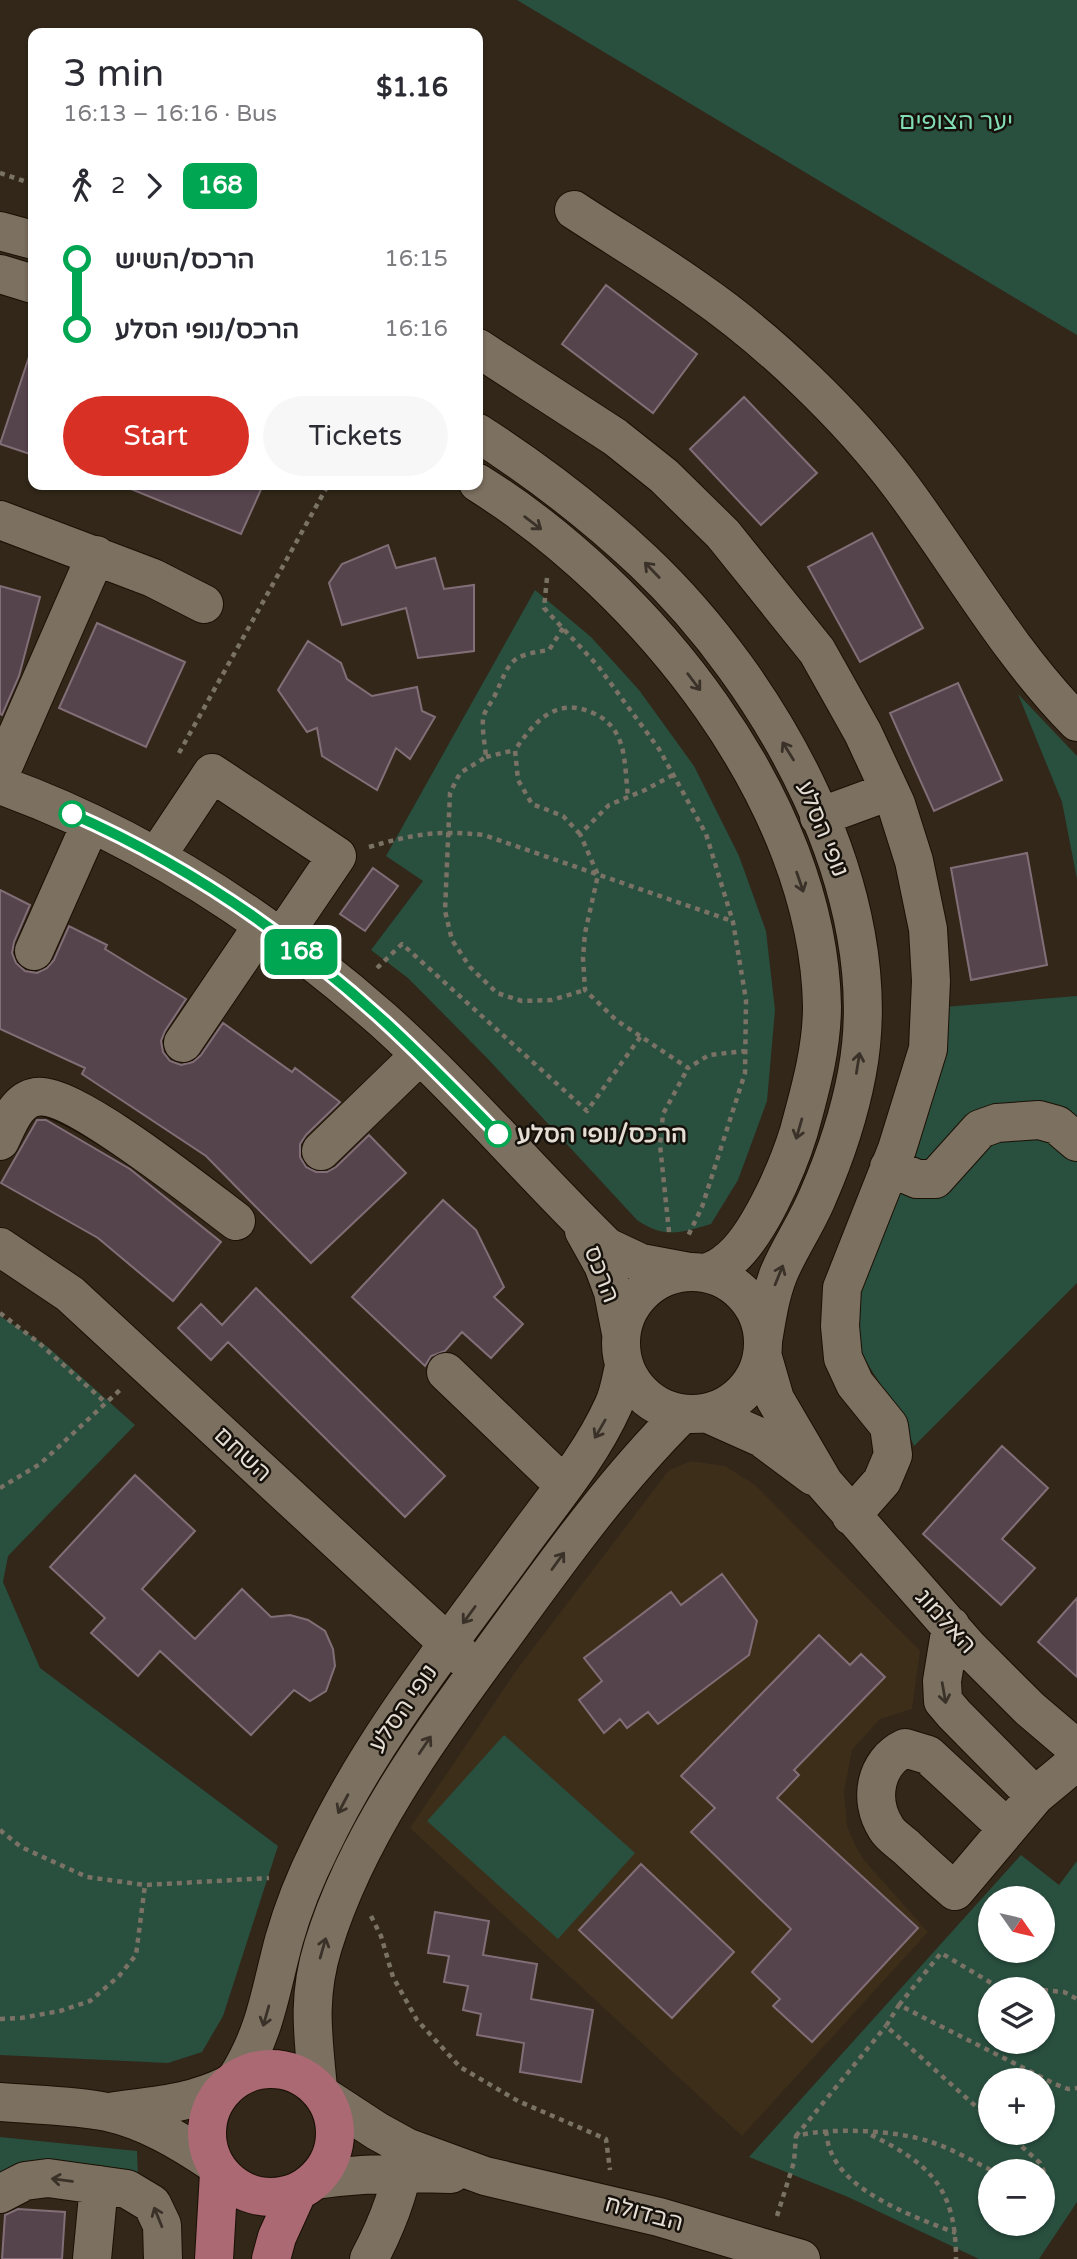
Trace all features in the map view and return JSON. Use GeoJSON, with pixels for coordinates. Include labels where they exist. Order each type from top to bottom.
{"type":"FeatureCollection","features":[{"type":"Feature","properties":{"kind":"main road"},"geometry":{"type":"LineString","coordinates":[[214,2259],[216,2168],[208,2147],[206,2130],[210,2113],[217,2097],[232,2082],[256,2070],[279,2069],[300,2075],[321,2092],[333,2113],[336,2131],[334,2149],[327,2166],[306,2187],[277,2236],[271,2259]]}},
{"type":"Feature","properties":{"kind":"main road"},"geometry":{"type":"LineString","coordinates":[[216,2168],[235,2187],[255,2196],[276,2198],[306,2187]]}},
{"type":"Feature","properties":{"kind":"street"},"geometry":{"type":"LineString","coordinates":[[574,210],[700,291],[769,348],[840,414],[900,484],[952,562],[1053,698],[1077,722]]}},
{"type":"Feature","properties":{"kind":"street"},"geometry":{"type":"LineString","coordinates":[[0,231],[28,239]]}},
{"type":"Feature","properties":{"kind":"street"},"geometry":{"type":"LineString","coordinates":[[0,274],[28,282]]}},
{"type":"Feature","properties":{"kind":"street"},"geometry":{"type":"LineString","coordinates":[[483,351],[615,437],[664,476],[723,534],[817,651],[863,733],[896,804],[917,872],[928,929],[928,1049],[889,1167],[842,1288],[840,1326],[843,1358],[855,1384],[890,1426],[893,1455],[882,1481],[851,1516]]}},
{"type":"Feature","properties":{"kind":"street","name":"נופי הסלע"},"geometry":{"type":"LineString","coordinates":[[483,437],[578,504],[645,562],[677,596],[739,673],[799,768],[841,870],[855,927],[863,1006],[862,1041],[847,1115],[834,1159],[779,1273],[770,1300],[763,1347]]}},
{"type":"Feature","properties":{"kind":"street","name":"נופי הסלע"},"geometry":{"type":"LineString","coordinates":[[483,486],[552,537],[606,583],[639,616],[705,697],[761,788],[801,884],[809,912],[816,946],[822,1007],[820,1037],[794,1145],[757,1225],[740,1249],[726,1262],[690,1271]]}},
{"type":"Feature","properties":{"kind":"street"},"geometry":{"type":"LineString","coordinates":[[0,520],[153,578],[204,604]]}},
{"type":"Feature","properties":{"kind":"street"},"geometry":{"type":"LineString","coordinates":[[0,774],[96,555]]}},
{"type":"Feature","properties":{"kind":"street"},"geometry":{"type":"LineString","coordinates":[[156,857],[212,772],[337,856],[183,1043]]}},
{"type":"Feature","properties":{"kind":"street","name":"הרכס"},"geometry":{"type":"LineString","coordinates":[[0,785],[91,823],[156,857],[273,931],[351,993],[419,1055],[527,1162],[607,1247],[641,1263],[690,1271]]}},
{"type":"Feature","properties":{"kind":"street"},"geometry":{"type":"LineString","coordinates":[[819,817],[890,791]]}},
{"type":"Feature","properties":{"kind":"street"},"geometry":{"type":"LineString","coordinates":[[33,951],[91,823]]}},
{"type":"Feature","properties":{"kind":"street"},"geometry":{"type":"LineString","coordinates":[[321,1151],[419,1055]]}},
{"type":"Feature","properties":{"kind":"street"},"geometry":{"type":"LineString","coordinates":[[0,1141],[22,1104],[37,1096],[61,1101],[161,1165],[236,1222]]}},
{"type":"Feature","properties":{"kind":"street"},"geometry":{"type":"LineString","coordinates":[[889,1167],[917,1179],[934,1179],[980,1129],[997,1123],[1040,1119],[1058,1125],[1077,1142]]}},
{"type":"Feature","properties":{"kind":"street","name":"הרכס"},"geometry":{"type":"LineString","coordinates":[[576,1217],[604,1265],[623,1349]]}},
{"type":"Feature","properties":{"kind":"street","name":"השחם"},"geometry":{"type":"LineString","coordinates":[[0,1247],[70,1294],[478,1671]]}},
{"type":"Feature","properties":{"kind":"street"},"geometry":{"type":"LineString","coordinates":[[690,1271],[725,1280],[740,1291],[752,1305],[760,1322],[763,1347],[756,1375],[743,1392],[727,1406],[694,1414],[663,1409],[646,1398],[633,1384],[623,1349],[627,1314],[645,1291],[670,1276],[690,1271]]}},
{"type":"Feature","properties":{"kind":"street","name":"האלמוג"},"geometry":{"type":"LineString","coordinates":[[763,1347],[775,1399],[824,1483],[951,1626],[1030,1709],[1077,1749]]}},
{"type":"Feature","properties":{"kind":"street","name":"נופי הסלע"},"geometry":{"type":"LineString","coordinates":[[232,2082],[252,2054],[262,2028],[297,1900],[321,1847],[372,1752],[564,1485],[601,1429],[614,1404],[623,1349]]}},
{"type":"Feature","properties":{"kind":"street"},"geometry":{"type":"LineString","coordinates":[[446,1373],[564,1485]]}},
{"type":"Feature","properties":{"kind":"street","name":"נופי הסלע"},"geometry":{"type":"LineString","coordinates":[[321,2092],[311,2003],[323,1947],[334,1914],[387,1805],[413,1763],[595,1510],[650,1446],[694,1414]]}},
{"type":"Feature","properties":{"kind":"street","name":"האלמוג"},"geometry":{"type":"LineString","coordinates":[[694,1414],[762,1438],[824,1483]]}},
{"type":"Feature","properties":{"kind":"street"},"geometry":{"type":"LineString","coordinates":[[951,1626],[942,1681],[943,1702],[1035,1796]]}},
{"type":"Feature","properties":{"kind":"street"},"geometry":{"type":"LineString","coordinates":[[1007,1828],[1035,1796],[1077,1761]]}},
{"type":"Feature","properties":{"kind":"street"},"geometry":{"type":"LineString","coordinates":[[107,2112],[202,2098],[232,2082]]}},
{"type":"Feature","properties":{"kind":"street","name":"הבדולח"},"geometry":{"type":"LineString","coordinates":[[321,2092],[377,2131],[405,2159]]}},
{"type":"Feature","properties":{"kind":"street"},"geometry":{"type":"LineString","coordinates":[[0,2102],[107,2112],[176,2138],[216,2168]]}},
{"type":"Feature","properties":{"kind":"street"},"geometry":{"type":"LineString","coordinates":[[369,2259],[405,2159]]}},
{"type":"Feature","properties":{"kind":"street","name":"הבדולח"},"geometry":{"type":"LineString","coordinates":[[306,2187],[405,2159],[614,2205],[787,2256]]}},
{"type":"Feature","properties":{"kind":"street"},"geometry":{"type":"LineString","coordinates":[[0,2194],[25,2180],[48,2178],[127,2189],[152,2204],[162,2225],[163,2259]]}},
{"type":"Feature","properties":{"kind":"street"},"geometry":{"type":"LineString","coordinates":[[92,2259],[99,2185]]}},
{"type":"Feature","properties":{"kind":"path"},"geometry":{"type":"LineString","coordinates":[[0,173],[28,182]]}},
{"type":"Feature","properties":{"kind":"path"},"geometry":{"type":"LineString","coordinates":[[176,759],[325,490]]}},
{"type":"Feature","properties":{"kind":"path"},"geometry":{"type":"LineString","coordinates":[[552,537],[544,608],[598,666],[659,748],[706,834],[733,922],[747,1000],[745,1073],[702,1207],[690,1271]]}},
{"type":"Feature","properties":{"kind":"path"},"geometry":{"type":"LineString","coordinates":[[486,757],[483,717],[502,676],[510,664],[526,653],[549,650],[564,628]]}},
{"type":"Feature","properties":{"kind":"path"},"geometry":{"type":"LineString","coordinates":[[585,990],[552,1000],[522,1001],[497,993],[470,967],[453,940],[445,911],[450,793],[460,773],[486,757],[514,750],[531,725],[557,709],[579,707],[607,719],[621,744],[628,797]]}},
{"type":"Feature","properties":{"kind":"path"},"geometry":{"type":"LineString","coordinates":[[514,750],[518,780],[532,804],[563,816],[580,834],[598,875],[585,933],[585,990],[616,1020],[688,1068]]}},
{"type":"Feature","properties":{"kind":"path"},"geometry":{"type":"LineString","coordinates":[[580,834],[609,805],[673,775]]}},
{"type":"Feature","properties":{"kind":"path"},"geometry":{"type":"LineString","coordinates":[[337,856],[409,835],[448,831],[484,835],[733,922]]}},
{"type":"Feature","properties":{"kind":"path"},"geometry":{"type":"LineString","coordinates":[[351,993],[402,944],[587,1111],[641,1036]]}},
{"type":"Feature","properties":{"kind":"path"},"geometry":{"type":"LineString","coordinates":[[690,1271],[660,1145],[663,1114],[688,1068],[709,1055],[745,1051]]}},
{"type":"Feature","properties":{"kind":"path"},"geometry":{"type":"LineString","coordinates":[[0,1313],[106,1403]]}},
{"type":"Feature","properties":{"kind":"path"},"geometry":{"type":"LineString","coordinates":[[0,1488],[40,1464],[147,1365]]}},
{"type":"Feature","properties":{"kind":"path"},"geometry":{"type":"LineString","coordinates":[[0,1830],[21,1847],[88,1877],[145,1885],[277,1878]]}},
{"type":"Feature","properties":{"kind":"path"},"geometry":{"type":"LineString","coordinates":[[0,2019],[60,2011],[90,2001],[119,1976],[136,1955],[145,1885]]}},
{"type":"Feature","properties":{"kind":"path"},"geometry":{"type":"LineString","coordinates":[[367,1909],[381,1936],[393,1977],[417,2020],[460,2067],[518,2101],[606,2139],[614,2205]]}},
{"type":"Feature","properties":{"kind":"path"},"geometry":{"type":"LineString","coordinates":[[787,2256],[787,2189],[794,2162],[796,2136],[886,2026],[899,2005],[941,1953],[981,1977]]}},
{"type":"Feature","properties":{"kind":"path"},"geometry":{"type":"LineString","coordinates":[[1055,1991],[1065,1992],[1077,1999]]}},
{"type":"Feature","properties":{"kind":"path"},"geometry":{"type":"LineString","coordinates":[[899,2005],[1055,2084],[1068,2089],[1077,2088]]}},
{"type":"Feature","properties":{"kind":"path"},"geometry":{"type":"LineString","coordinates":[[886,2026],[978,2108]]}},
{"type":"Feature","properties":{"kind":"path"},"geometry":{"type":"LineString","coordinates":[[796,2136],[842,2130],[931,2142],[978,2164]]}},
{"type":"Feature","properties":{"kind":"path"},"geometry":{"type":"LineString","coordinates":[[826,2132],[831,2153],[841,2169],[862,2187],[915,2216],[956,2233]]}},
{"type":"Feature","properties":{"kind":"path"},"geometry":{"type":"LineString","coordinates":[[867,2133],[905,2151],[927,2169],[941,2186],[956,2233],[956,2259]]}},
{"type":"Feature","properties":{"kind":"path"},"geometry":{"type":"LineString","coordinates":[[1020,2145],[1036,2159]]}},
{"type":"Feature","properties":{"kind":"shaded area"},"geometry":{"type":"Polygon","coordinates":[[[691,1461],[725,1466],[755,1485],[920,1651],[912,1709],[880,1719],[852,1750],[844,1792],[847,1826],[856,1847],[864,1860],[928,1932],[742,2136],[410,1828],[518,1668],[669,1470],[691,1461]]]}},
{"type":"Feature","properties":{"kind":"green space","name":"יער הצופים"},"geometry":{"type":"Polygon","coordinates":[[[517,0],[1077,0],[1077,335],[517,0]]]}},
{"type":"Feature","properties":{"kind":"green space"},"geometry":{"type":"Polygon","coordinates":[[[535,590],[591,637],[639,690],[694,766],[739,856],[766,931],[775,1010],[767,1101],[738,1180],[711,1224],[690,1230],[665,1232],[637,1220],[488,1059],[408,978],[371,950],[423,881],[386,856],[535,590]]]}},
{"type":"Feature","properties":{"kind":"green space"},"geometry":{"type":"Polygon","coordinates":[[[1018,694],[1077,756],[1077,879],[1062,802],[1018,694]]]}},
{"type":"Feature","properties":{"kind":"green space"},"geometry":{"type":"Polygon","coordinates":[[[1077,996],[1077,1283],[914,1446],[901,1416],[856,1346],[857,1299],[944,1007],[1077,996]]]}},
{"type":"Feature","properties":{"kind":"green space"},"geometry":{"type":"Polygon","coordinates":[[[0,1316],[48,1347],[135,1425],[8,1556],[3,1582],[40,1668],[278,1846],[223,2016],[202,2052],[168,2063],[0,2055],[0,1316]]]}},
{"type":"Feature","properties":{"kind":"green space"},"geometry":{"type":"Polygon","coordinates":[[[504,1735],[635,1853],[558,1939],[427,1821],[504,1735]]]}},
{"type":"Feature","properties":{"kind":"green space"},"geometry":{"type":"Polygon","coordinates":[[[1021,1855],[1059,1885],[1077,1861],[1077,2202],[1055,2235],[1055,2159],[978,2159],[978,2236],[1054,2236],[1039,2259],[979,2259],[848,2197],[749,2157],[978,1903],[978,1964],[1055,1964],[1055,1886],[993,1886],[1021,1855]]]}},
{"type":"Feature","properties":{"kind":"green space"},"geometry":{"type":"Polygon","coordinates":[[[0,2137],[137,2151],[138,2176],[64,2162],[23,2161],[0,2173],[0,2137]]]}},
{"type":"Feature","properties":{"kind":"building"},"geometry":{"type":"Polygon","coordinates":[[[606,285],[697,354],[653,413],[562,344],[606,285]]]}},
{"type":"Feature","properties":{"kind":"building"},"geometry":{"type":"Polygon","coordinates":[[[28,360],[28,453],[0,444],[28,360]]]}},
{"type":"Feature","properties":{"kind":"building"},"geometry":{"type":"Polygon","coordinates":[[[744,397],[817,473],[761,525],[690,449],[744,397]]]}},
{"type":"Feature","properties":{"kind":"building"},"geometry":{"type":"Polygon","coordinates":[[[133,490],[261,490],[241,534],[133,490]]]}},
{"type":"Feature","properties":{"kind":"building"},"geometry":{"type":"Polygon","coordinates":[[[872,533],[923,628],[860,662],[808,567],[872,533]]]}},
{"type":"Feature","properties":{"kind":"building"},"geometry":{"type":"Polygon","coordinates":[[[388,545],[396,568],[435,558],[444,589],[474,585],[474,651],[418,658],[406,608],[342,625],[329,583],[342,564],[388,545]]]}},
{"type":"Feature","properties":{"kind":"building"},"geometry":{"type":"Polygon","coordinates":[[[0,586],[40,597],[19,676],[2,715],[0,714],[0,586]]]}},
{"type":"Feature","properties":{"kind":"building"},"geometry":{"type":"Polygon","coordinates":[[[97,623],[185,662],[146,747],[59,708],[97,623]]]}},
{"type":"Feature","properties":{"kind":"building"},"geometry":{"type":"Polygon","coordinates":[[[308,641],[341,663],[347,679],[372,696],[417,687],[422,711],[435,717],[410,759],[396,748],[377,790],[322,756],[317,728],[307,732],[278,690],[308,641]]]}},
{"type":"Feature","properties":{"kind":"building"},"geometry":{"type":"Polygon","coordinates":[[[958,683],[1002,780],[934,811],[890,713],[958,683]]]}},
{"type":"Feature","properties":{"kind":"building"},"geometry":{"type":"Polygon","coordinates":[[[1027,853],[1047,965],[971,980],[951,868],[1027,853]]]}},
{"type":"Feature","properties":{"kind":"building"},"geometry":{"type":"Polygon","coordinates":[[[373,868],[398,886],[365,931],[340,914],[373,868]]]}},
{"type":"Feature","properties":{"kind":"building"},"geometry":{"type":"Polygon","coordinates":[[[0,890],[30,905],[12,953],[16,963],[25,971],[37,973],[47,968],[54,960],[69,926],[107,945],[105,949],[186,999],[161,1041],[163,1052],[170,1061],[181,1065],[193,1062],[223,1023],[292,1072],[295,1068],[340,1102],[300,1144],[300,1157],[306,1167],[316,1172],[327,1172],[336,1167],[369,1135],[406,1173],[311,1263],[206,1156],[82,1074],[85,1068],[0,1029],[0,890]]]}},
{"type":"Feature","properties":{"kind":"building"},"geometry":{"type":"Polygon","coordinates":[[[37,1120],[46,1120],[130,1169],[221,1242],[173,1301],[98,1238],[1,1183],[37,1120]]]}},
{"type":"Feature","properties":{"kind":"building"},"geometry":{"type":"Polygon","coordinates":[[[443,1200],[476,1230],[504,1287],[494,1297],[523,1324],[491,1358],[462,1332],[445,1351],[431,1356],[425,1366],[352,1297],[443,1200]]]}},
{"type":"Feature","properties":{"kind":"building"},"geometry":{"type":"Polygon","coordinates":[[[256,1288],[445,1476],[405,1517],[228,1342],[211,1360],[178,1328],[201,1304],[222,1325],[256,1288]]]}},
{"type":"Feature","properties":{"kind":"building"},"geometry":{"type":"Polygon","coordinates":[[[1002,1446],[1048,1488],[1002,1539],[1035,1568],[1001,1605],[923,1534],[1002,1446]]]}},
{"type":"Feature","properties":{"kind":"building"},"geometry":{"type":"Polygon","coordinates":[[[135,1475],[195,1531],[142,1589],[195,1639],[242,1589],[271,1617],[290,1615],[308,1620],[325,1631],[333,1649],[335,1666],[326,1691],[310,1701],[294,1690],[251,1735],[160,1651],[138,1676],[91,1633],[105,1618],[50,1567],[135,1475]]]}},
{"type":"Feature","properties":{"kind":"building"},"geometry":{"type":"Polygon","coordinates":[[[722,1574],[757,1621],[749,1655],[658,1724],[648,1712],[627,1728],[620,1719],[604,1733],[579,1700],[602,1681],[584,1658],[671,1592],[681,1605],[722,1574]]]}},
{"type":"Feature","properties":{"kind":"building"},"geometry":{"type":"Polygon","coordinates":[[[1077,1598],[1077,1677],[1038,1642],[1077,1598]]]}},
{"type":"Feature","properties":{"kind":"building"},"geometry":{"type":"Polygon","coordinates":[[[819,1635],[850,1665],[861,1654],[885,1677],[794,1770],[799,1775],[777,1798],[918,1928],[812,2042],[773,2006],[780,1999],[752,1972],[791,1929],[691,1832],[715,1808],[681,1776],[819,1635]]]}},
{"type":"Feature","properties":{"kind":"building"},"geometry":{"type":"Polygon","coordinates":[[[641,1864],[734,1952],[672,2018],[579,1930],[641,1864]]]}},
{"type":"Feature","properties":{"kind":"building"},"geometry":{"type":"Polygon","coordinates":[[[435,1912],[489,1921],[483,1955],[537,1964],[531,1999],[593,2010],[581,2082],[520,2072],[524,2043],[477,2035],[481,2014],[463,2010],[468,1986],[444,1982],[449,1956],[428,1953],[435,1912]]]}},
{"type":"Feature","properties":{"kind":"building"},"geometry":{"type":"Polygon","coordinates":[[[18,2209],[65,2212],[62,2259],[2,2259],[5,2215],[18,2209]]]}},
{"type":"Feature","properties":{"kind":"bus line","name":"168"},"geometry":{"type":"LineString","coordinates":[[72,814],[169,864],[290,943],[383,1021],[498,1134]]}},
{"type":"Feature","properties":{"kind":"place","name":"הרכס/נופי הסלע"},"geometry":{"type":"Point","coordinates":[498,1134]}}]}
